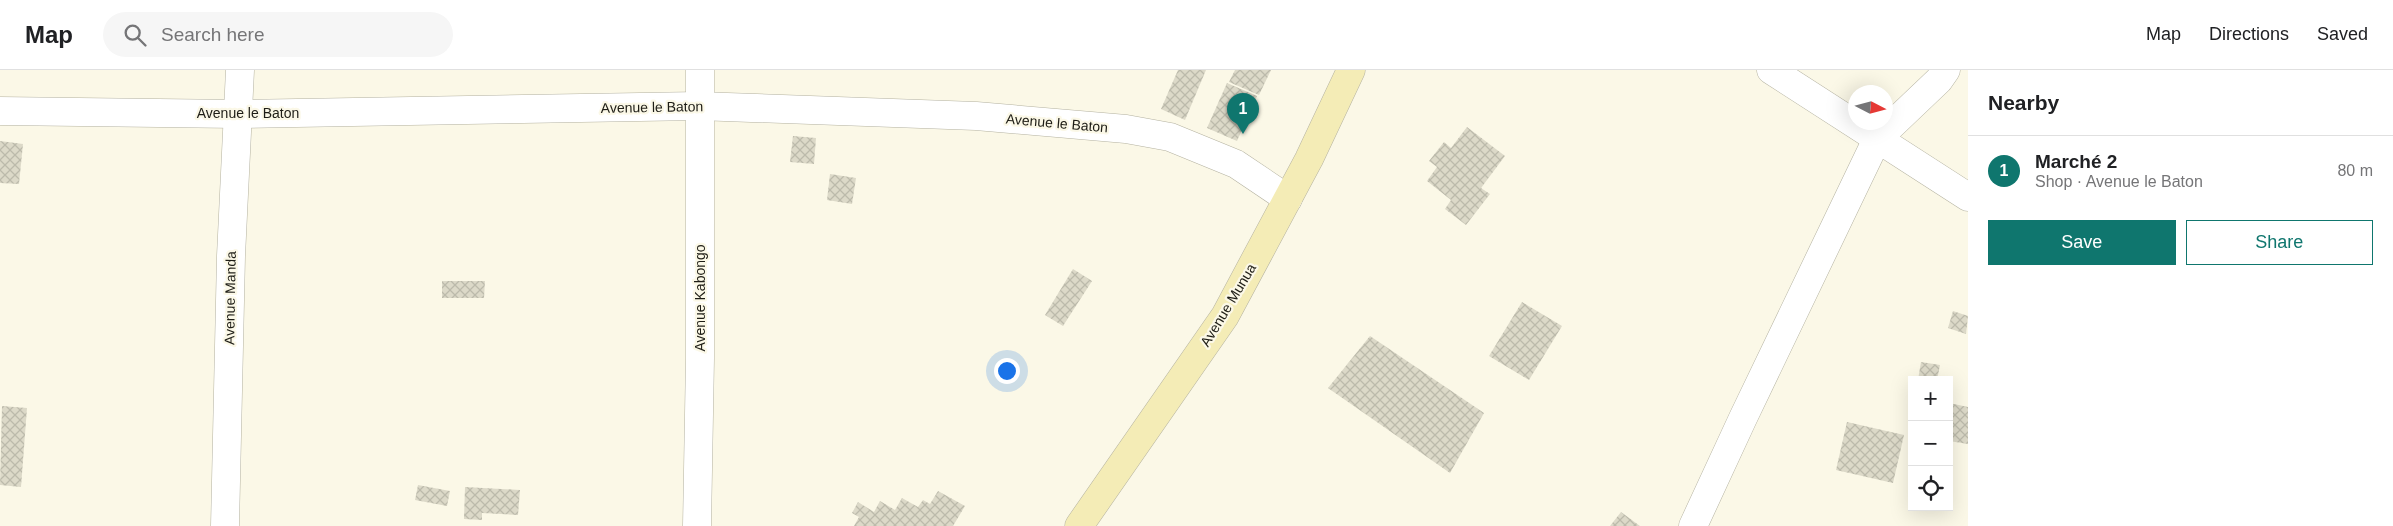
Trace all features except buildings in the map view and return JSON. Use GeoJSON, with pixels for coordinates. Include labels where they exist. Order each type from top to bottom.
{"type":"FeatureCollection","features":[{"type":"Feature","properties":{"kind":"main road","name":"Avenue Munua"},"geometry":{"type":"LineString","coordinates":[[1079,526],[1225,316],[1288,199],[1351,70]]}},
{"type":"Feature","properties":{"kind":"street","name":"Avenue Manda"},"geometry":{"type":"LineString","coordinates":[[225,526],[231,256],[240,70]]}},
{"type":"Feature","properties":{"kind":"street","name":"Avenue Kabongo"},"geometry":{"type":"LineString","coordinates":[[697,526],[700,358],[698,106],[700,70]]}},
{"type":"Feature","properties":{"kind":"street"},"geometry":{"type":"LineString","coordinates":[[1771,70],[1968,197]]}},
{"type":"Feature","properties":{"kind":"street"},"geometry":{"type":"LineString","coordinates":[[1693,526],[1755,391],[1877,139],[1939,80],[1946,70]]}},
{"type":"Feature","properties":{"kind":"street","name":"Avenue le Baton"},"geometry":{"type":"LineString","coordinates":[[0,111],[237,114],[698,106],[976,116],[1126,130],[1170,138],[1236,164],[1288,199]]}},
{"type":"Feature","properties":{"kind":"place","name":"Marché 2"},"geometry":{"type":"Point","coordinates":[1243,134]}}]}
